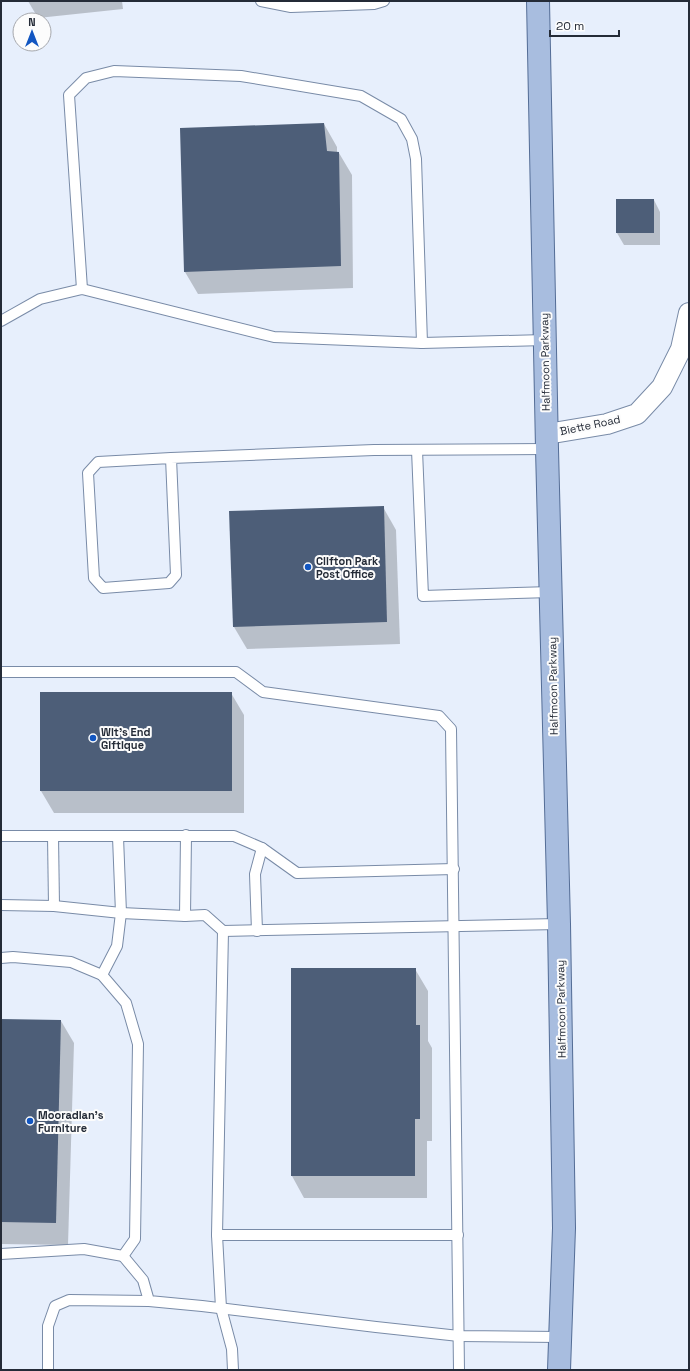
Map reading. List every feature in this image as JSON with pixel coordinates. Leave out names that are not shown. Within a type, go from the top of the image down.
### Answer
[{"type":"main road","name":"Halfmoon Parkway","points":[[538,1],[559,924],[564,1228],[559,1370]]},
{"type":"street","name":"Biette Road","points":[[547,441],[637,414],[662,387],[680,349],[689,313]]},
{"type":"lane","points":[[261,1],[291,7],[374,4],[384,1]]},
{"type":"lane","points":[[82,289],[69,95],[86,78],[114,71],[241,76],[361,96],[401,119],[412,139],[416,159],[422,343]]},
{"type":"lane","points":[[1,321],[40,299],[82,289],[274,337],[422,343],[545,340]]},
{"type":"lane","points":[[171,458],[176,575],[169,583],[103,588],[94,578],[88,473],[98,462],[171,458],[417,450],[547,441]]},
{"type":"lane","points":[[417,450],[423,596],[551,592]]},
{"type":"lane","points":[[1,672],[236,672],[263,692],[439,716],[451,729],[454,869],[459,1370]]},
{"type":"lane","points":[[185,916],[186,835]]},
{"type":"lane","points":[[1,836],[234,836],[262,848],[296,873],[454,869]]},
{"type":"lane","points":[[53,836],[54,906]]},
{"type":"lane","points":[[102,975],[117,946],[121,913],[118,837]]},
{"type":"lane","points":[[257,931],[255,874],[262,848]]},
{"type":"lane","points":[[1,905],[54,906],[121,913],[185,916],[205,915],[223,932],[559,924]]},
{"type":"lane","points":[[223,932],[218,1235],[222,1308],[232,1349],[233,1370]]},
{"type":"lane","points":[[1,958],[13,957],[71,962],[102,975],[126,1003],[138,1044],[135,1239],[124,1256]]},
{"type":"lane","points":[[218,1235],[458,1235]]},
{"type":"lane","points":[[1,1254],[84,1249],[124,1256],[143,1280],[149,1302]]},
{"type":"lane","points":[[48,1370],[48,1326],[55,1306],[68,1300],[149,1302],[222,1308],[459,1336],[559,1336]]},
{"type":"building","points":[[324,123],[327,151],[339,152],[341,266],[184,272],[180,128]]},
{"type":"building","points":[[616,199],[654,199],[654,233],[616,233]]},
{"type":"building","name":"Clifton Park Post Office","points":[[384,506],[387,622],[233,627],[229,511]]},
{"type":"building","points":[[40,692],[232,692],[232,791],[40,791]]},
{"type":"building","points":[[291,968],[416,968],[416,1025],[420,1025],[420,1119],[415,1119],[415,1176],[291,1176]]},
{"type":"building","name":"Mooradian's Furniture","points":[[1,1019],[61,1020],[56,1223],[1,1222]]},
{"type":"place","name":"Clifton Park Post Office","points":[[308,567]]},
{"type":"place","name":"Wit's End Giftique","points":[[93,738]]},
{"type":"place","name":"Mooradian's Furniture","points":[[30,1121]]}]
